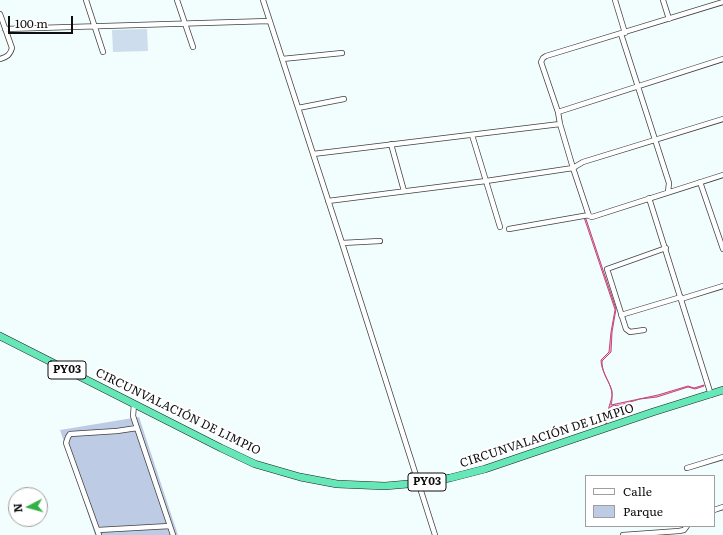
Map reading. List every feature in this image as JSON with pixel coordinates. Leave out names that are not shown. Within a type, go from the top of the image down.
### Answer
[{"type":"highway","name":"CIRCUNVALACIÓN DE LIMPIO","points":[[0,336],[221,448],[256,464],[300,477],[337,484],[385,486],[450,478],[485,469],[723,390]]},
{"type":"street","points":[[86,0],[103,52]]},
{"type":"street","points":[[177,0],[193,47]]},
{"type":"street","points":[[263,0],[435,535]]},
{"type":"street","points":[[615,0],[638,86],[669,183],[668,192]]},
{"type":"street","points":[[663,0],[669,19]]},
{"type":"street","points":[[589,215],[573,168],[558,112],[542,66],[541,62],[543,58],[723,2]]},
{"type":"street","points":[[0,14],[12,48],[6,57],[0,59]]},
{"type":"street","points":[[5,29],[270,21]]},
{"type":"street","points":[[282,59],[342,53]]},
{"type":"street","points":[[558,112],[723,59]]},
{"type":"street","points":[[298,108],[344,99]]},
{"type":"street","points":[[328,201],[486,181],[573,168],[583,162],[723,119]]},
{"type":"street","points":[[313,154],[560,124]]},
{"type":"street","points":[[472,134],[500,227]]},
{"type":"street","points":[[390,144],[404,191]]},
{"type":"street","points":[[509,228],[589,215],[592,216],[723,175]]},
{"type":"street","points":[[700,182],[723,249]]},
{"type":"street","points":[[649,198],[666,248],[711,395]]},
{"type":"street","points":[[342,243],[380,241]]},
{"type":"street","points":[[644,330],[630,332],[627,330],[607,269],[666,248]]},
{"type":"street","points":[[621,315],[723,286]]},
{"type":"street","points":[[134,404],[132,414],[173,535]]},
{"type":"street","points":[[99,535],[66,443],[67,439],[70,434],[118,431],[137,428]]},
{"type":"street","points":[[687,468],[723,457]]},
{"type":"street","points":[[98,530],[170,526]]},
{"type":"street","points":[[623,535],[679,531],[684,530],[686,527]]},
{"type":"green space","points":[[139,417],[178,535],[95,535],[60,430]]},
{"type":"shaded area","points":[[147,29],[148,51],[113,52],[112,30]]},
{"type":"shaded area","points":[[585,219],[616,309],[612,332],[611,352],[602,361],[604,373],[610,385],[605,376],[602,368],[601,360],[609,352],[615,310]]},
{"type":"shaded area","points":[[704,385],[695,389],[688,387],[657,397],[640,399],[617,406],[614,405],[609,408],[612,396],[611,405],[658,395],[688,386],[694,388]]}]
